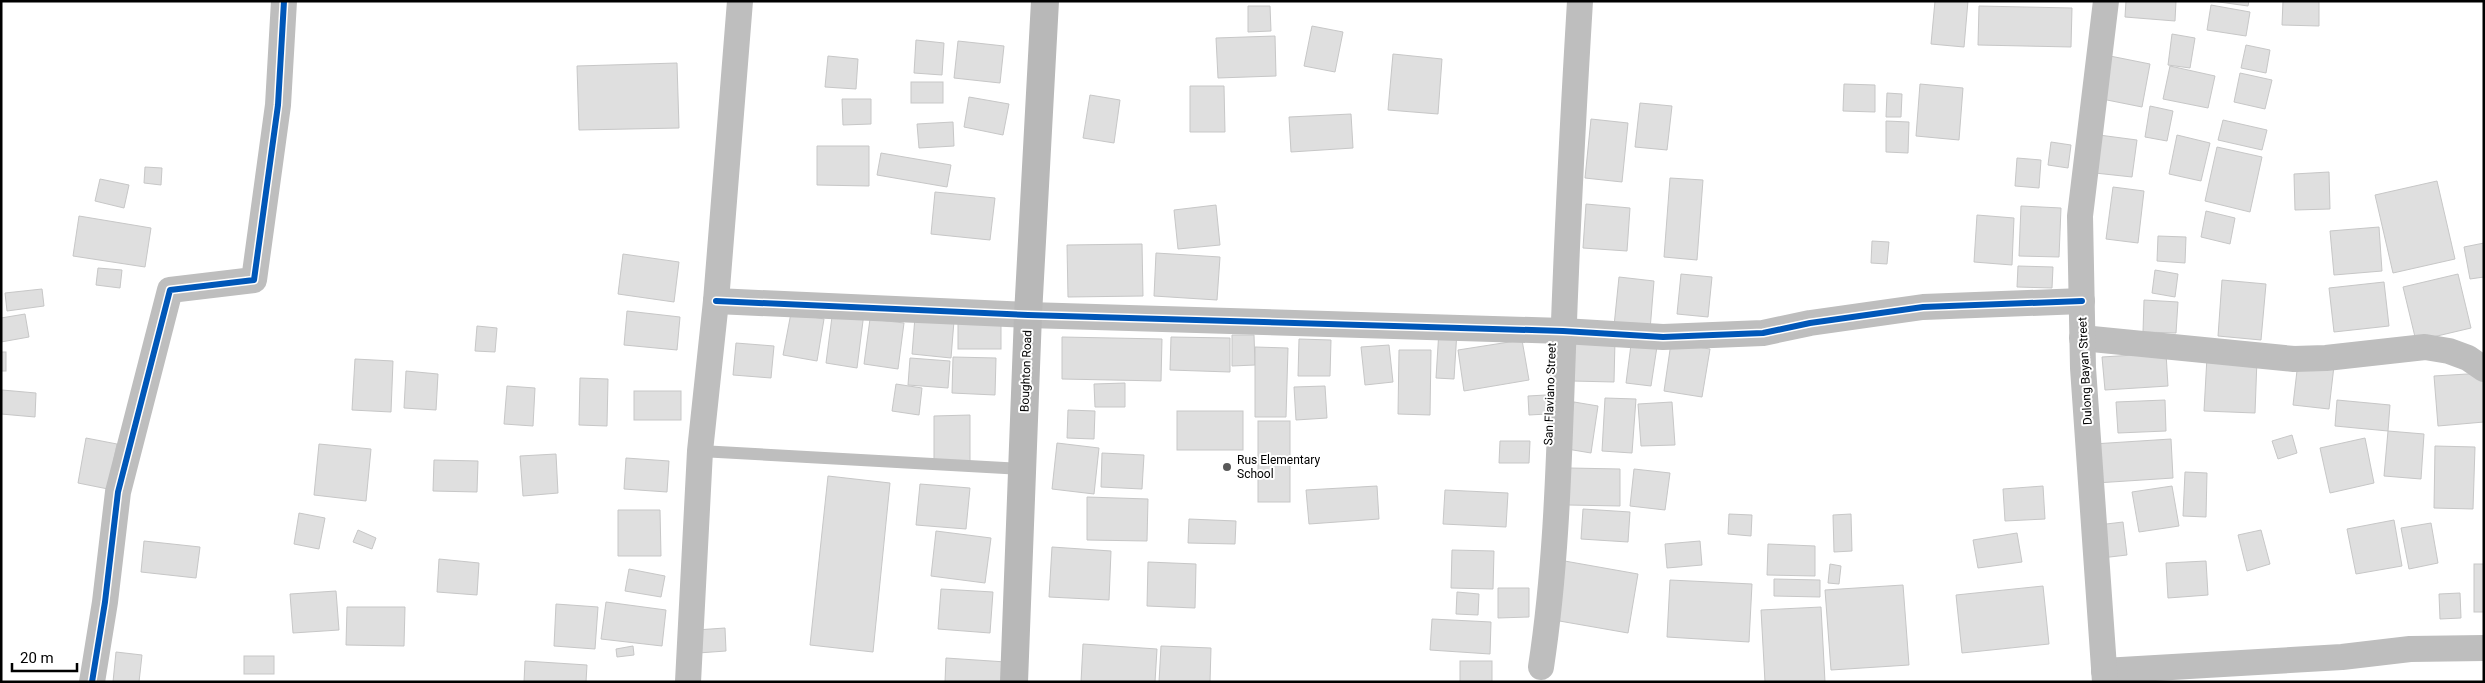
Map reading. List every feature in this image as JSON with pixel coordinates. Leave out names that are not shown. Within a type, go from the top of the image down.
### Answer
[{"type":"main road","name":"Boughton Road","points":[[1014,682],[1028,315],[1045,1]]},
{"type":"street","points":[[92,682],[105,602],[118,492],[170,290],[254,280],[278,105],[284,1]]},
{"type":"street","points":[[688,682],[700,451],[716,301],[740,1]]},
{"type":"street","name":"San Flaviano Street","points":[[1541,667],[1548,624],[1557,502],[1563,332],[1580,1]]},
{"type":"street","name":"Dulong Bayan Street","points":[[2105,677],[2082,338],[2080,216],[2106,1]]},
{"type":"street","points":[[716,301],[1028,315],[1563,332],[1663,337],[1763,333],[1810,323],[1923,307],[2082,300]]},
{"type":"street","points":[[2082,338],[2294,358],[2326,358],[2425,348],[2449,351],[2468,358],[2484,369]]},
{"type":"street","points":[[2105,677],[2342,657],[2410,649],[2484,648]]},
{"type":"lane","points":[[700,451],[1023,469]]},
{"type":"building","points":[[1935,1],[1968,1],[1964,47],[1931,44]]},
{"type":"building","points":[[2126,1],[2176,1],[2175,21],[2125,17]]},
{"type":"building","points":[[2212,1],[2249,1],[2248,6]]},
{"type":"building","points":[[2283,1],[2319,1],[2319,26],[2282,25]]},
{"type":"building","points":[[2211,5],[2250,12],[2246,36],[2207,30]]},
{"type":"building","points":[[1248,6],[1270,6],[1271,31],[1248,32]]},
{"type":"building","points":[[1979,6],[2072,8],[2071,47],[1978,45]]},
{"type":"building","points":[[1312,26],[1343,32],[1335,72],[1304,66]]},
{"type":"building","points":[[2172,34],[2195,38],[2190,68],[2168,65]]},
{"type":"building","points":[[1275,36],[1276,76],[1218,78],[1216,38]]},
{"type":"building","points":[[916,40],[944,43],[942,75],[914,73]]},
{"type":"building","points":[[958,41],[1004,46],[1000,83],[954,78]]},
{"type":"building","points":[[2246,45],[2270,50],[2266,73],[2241,68]]},
{"type":"building","points":[[1393,54],[1442,59],[1438,114],[1388,110]]},
{"type":"building","points":[[2105,55],[2150,64],[2142,107],[2097,98]]},
{"type":"building","points":[[828,56],[858,59],[856,89],[825,87]]},
{"type":"building","points":[[677,63],[679,128],[579,130],[577,66]]},
{"type":"building","points":[[2170,66],[2215,76],[2208,108],[2163,99]]},
{"type":"building","points":[[2240,73],[2272,80],[2265,109],[2234,102]]},
{"type":"building","points":[[911,82],[943,82],[943,103],[911,103]]},
{"type":"building","points":[[1844,84],[1875,85],[1875,112],[1843,111]]},
{"type":"building","points":[[1920,84],[1963,88],[1959,140],[1916,136]]},
{"type":"building","points":[[1190,86],[1224,86],[1225,132],[1190,132]]},
{"type":"building","points":[[1887,93],[1902,94],[1901,117],[1886,117]]},
{"type":"building","points":[[1090,95],[1120,100],[1114,143],[1083,138]]},
{"type":"building","points":[[969,97],[1009,104],[1003,135],[964,127]]},
{"type":"building","points":[[842,99],[871,99],[871,124],[843,125]]},
{"type":"building","points":[[1640,103],[1672,106],[1667,150],[1635,147]]},
{"type":"building","points":[[2150,106],[2173,111],[2167,141],[2145,137]]},
{"type":"building","points":[[1351,114],[1353,148],[1291,152],[1289,117]]},
{"type":"building","points":[[1591,119],[1628,123],[1622,182],[1585,178]]},
{"type":"building","points":[[2223,120],[2267,130],[2262,150],[2218,140]]},
{"type":"building","points":[[1886,121],[1909,122],[1908,153],[1886,152]]},
{"type":"building","points":[[953,122],[954,146],[919,148],[917,124]]},
{"type":"building","points":[[2099,135],[2137,140],[2132,177],[2095,173]]},
{"type":"building","points":[[2177,135],[2210,143],[2201,181],[2169,174]]},
{"type":"building","points":[[2051,142],[2071,145],[2068,168],[2048,165]]},
{"type":"building","points":[[817,146],[869,146],[869,186],[817,185]]},
{"type":"building","points":[[2217,147],[2262,157],[2250,212],[2205,201]]},
{"type":"building","points":[[881,153],[951,165],[947,187],[877,175]]},
{"type":"building","points":[[2017,158],[2041,160],[2039,188],[2015,186]]},
{"type":"building","points":[[145,167],[162,168],[161,185],[144,183]]},
{"type":"building","points":[[2329,172],[2330,209],[2295,210],[2294,174]]},
{"type":"building","points":[[1670,178],[1703,180],[1697,260],[1664,257]]},
{"type":"building","points":[[100,179],[129,185],[124,208],[95,201]]},
{"type":"building","points":[[2437,181],[2455,259],[2393,273],[2375,195]]},
{"type":"building","points":[[2113,187],[2144,191],[2138,243],[2106,239]]},
{"type":"building","points":[[935,192],[995,198],[990,240],[931,234]]},
{"type":"building","points":[[1586,204],[1630,208],[1627,251],[1583,248]]},
{"type":"building","points":[[1216,205],[1220,245],[1178,249],[1174,210]]},
{"type":"building","points":[[2021,206],[2061,208],[2059,257],[2019,256]]},
{"type":"building","points":[[2206,211],[2235,218],[2230,244],[2201,237]]},
{"type":"building","points":[[1977,215],[2014,218],[2012,265],[1974,262]]},
{"type":"building","points":[[79,216],[151,228],[145,267],[73,256]]},
{"type":"building","points":[[2379,227],[2382,271],[2334,275],[2330,231]]},
{"type":"building","points":[[2158,236],[2186,237],[2185,263],[2157,261]]},
{"type":"building","points":[[1872,241],[1889,242],[1887,264],[1871,263]]},
{"type":"building","points":[[2484,243],[2484,277],[2470,279],[2464,247]]},
{"type":"building","points":[[1142,244],[1143,296],[1068,297],[1067,245]]},
{"type":"building","points":[[1156,253],[1220,257],[1217,300],[1154,296]]},
{"type":"building","points":[[623,254],[679,262],[674,302],[618,294]]},
{"type":"building","points":[[2018,266],[2053,267],[2052,288],[2017,287]]},
{"type":"building","points":[[98,268],[122,270],[120,288],[96,285]]},
{"type":"building","points":[[2155,270],[2178,274],[2175,297],[2152,293]]},
{"type":"building","points":[[1681,274],[1712,277],[1708,317],[1677,314]]},
{"type":"building","points":[[2458,274],[2471,328],[2416,341],[2403,287]]},
{"type":"building","points":[[1619,277],[1654,281],[1650,330],[1614,326]]},
{"type":"building","points":[[2222,280],[2266,284],[2261,340],[2218,336]]},
{"type":"building","points":[[2384,282],[2389,326],[2334,332],[2329,288]]},
{"type":"building","points":[[42,289],[44,306],[7,311],[5,293]]},
{"type":"building","points":[[2144,300],[2178,302],[2176,333],[2143,332]]},
{"type":"building","points":[[833,309],[864,313],[857,368],[826,363]]},
{"type":"building","points":[[627,311],[680,317],[677,350],[624,345]]},
{"type":"building","points":[[791,313],[824,319],[817,361],[783,355]]},
{"type":"building","points":[[25,314],[29,337],[1,342],[1,318]]},
{"type":"building","points":[[915,317],[954,321],[951,358],[912,354]]},
{"type":"building","points":[[870,319],[904,323],[898,369],[864,364]]},
{"type":"building","points":[[958,323],[1001,323],[1001,349],[958,349]]},
{"type":"building","points":[[477,326],[497,328],[495,352],[475,351]]},
{"type":"building","points":[[1439,330],[1457,331],[1454,379],[1436,378]]},
{"type":"building","points":[[1232,335],[1254,335],[1255,365],[1232,366]]},
{"type":"building","points":[[1062,337],[1162,339],[1161,381],[1062,379]]},
{"type":"building","points":[[1171,337],[1230,338],[1230,372],[1170,370]]},
{"type":"building","points":[[1632,337],[1658,340],[1651,386],[1626,383]]},
{"type":"building","points":[[1299,339],[1331,340],[1330,376],[1298,376]]},
{"type":"building","points":[[1573,339],[1615,340],[1614,382],[1572,381]]},
{"type":"building","points":[[1522,340],[1529,380],[1464,391],[1458,350]]},
{"type":"building","points":[[736,343],[774,346],[771,378],[733,375]]},
{"type":"building","points":[[1671,343],[1710,349],[1702,397],[1664,391]]},
{"type":"building","points":[[1389,345],[1393,382],[1365,385],[1361,347]]},
{"type":"building","points":[[1255,347],[1288,348],[1286,417],[1255,417]]},
{"type":"building","points":[[1399,350],[1431,350],[1430,415],[1398,414]]},
{"type":"building","points":[[1,352],[6,352],[6,371],[1,371]]},
{"type":"building","points":[[2166,353],[2168,386],[2105,390],[2102,357]]},
{"type":"building","points":[[953,357],[996,358],[995,395],[952,393]]},
{"type":"building","points":[[2207,357],[2257,359],[2255,413],[2204,411]]},
{"type":"building","points":[[910,358],[950,361],[948,388],[908,385]]},
{"type":"building","points":[[355,359],[393,361],[391,412],[352,410]]},
{"type":"building","points":[[2298,362],[2334,366],[2329,409],[2293,405]]},
{"type":"building","points":[[406,371],[438,374],[436,410],[404,408]]},
{"type":"building","points":[[2484,373],[2484,422],[2438,426],[2434,376]]},
{"type":"building","points":[[580,378],[608,379],[607,426],[579,425]]},
{"type":"building","points":[[1125,383],[1125,407],[1095,407],[1094,384]]},
{"type":"building","points":[[896,384],[922,388],[919,415],[892,411]]},
{"type":"building","points":[[507,386],[535,388],[533,426],[504,424]]},
{"type":"building","points":[[1325,386],[1327,418],[1296,420],[1294,387]]},
{"type":"building","points":[[2,390],[36,393],[35,417],[1,414]]},
{"type":"building","points":[[634,391],[681,391],[681,420],[634,420]]},
{"type":"building","points":[[1546,395],[1547,414],[1529,415],[1528,396]]},
{"type":"building","points":[[1605,398],[1636,399],[1632,453],[1602,451]]},
{"type":"building","points":[[2165,400],[2166,431],[2118,433],[2116,402]]},
{"type":"building","points":[[2337,400],[2390,405],[2388,431],[2335,426]]},
{"type":"building","points":[[1574,402],[1598,406],[1591,453],[1567,449]]},
{"type":"building","points":[[1672,402],[1675,445],[1641,446],[1638,404]]},
{"type":"building","points":[[1068,410],[1095,411],[1094,439],[1067,438]]},
{"type":"building","points":[[1177,411],[1243,411],[1243,450],[1177,450]]},
{"type":"building","points":[[970,415],[970,461],[934,462],[934,416]]},
{"type":"building","points":[[1258,421],[1290,421],[1290,502],[1258,502]]},
{"type":"building","points":[[2388,431],[2424,434],[2421,479],[2384,476]]},
{"type":"building","points":[[2292,435],[2297,453],[2278,459],[2272,441]]},
{"type":"building","points":[[86,438],[117,444],[108,489],[78,483]]},
{"type":"building","points":[[2365,438],[2374,483],[2330,493],[2320,448]]},
{"type":"building","points":[[2171,439],[2173,478],[2096,483],[2093,444]]},
{"type":"building","points":[[1500,441],[1530,441],[1529,463],[1499,463]]},
{"type":"building","points":[[1057,443],[1099,448],[1094,494],[1052,489]]},
{"type":"building","points":[[319,444],[371,449],[366,501],[314,495]]},
{"type":"building","points":[[2435,446],[2475,447],[2473,509],[2434,508]]},
{"type":"building","points":[[1102,453],[1144,455],[1142,489],[1101,487]]},
{"type":"building","points":[[556,454],[558,493],[523,496],[520,456]]},
{"type":"building","points":[[626,458],[669,461],[667,492],[624,489]]},
{"type":"building","points":[[434,460],[478,461],[477,492],[433,491]]},
{"type":"building","points":[[1569,468],[1620,469],[1620,506],[1568,505]]},
{"type":"building","points":[[1634,469],[1670,473],[1665,510],[1630,506]]},
{"type":"building","points":[[2185,472],[2207,473],[2206,517],[2183,516]]},
{"type":"building","points":[[828,476],[890,483],[873,652],[810,645]]},
{"type":"building","points":[[920,484],[970,488],[966,529],[916,525]]},
{"type":"building","points":[[1377,486],[1379,519],[1309,524],[1306,490]]},
{"type":"building","points":[[2043,486],[2045,519],[2005,521],[2003,489]]},
{"type":"building","points":[[2172,486],[2179,526],[2139,532],[2132,492]]},
{"type":"building","points":[[1445,490],[1508,493],[1506,527],[1443,524]]},
{"type":"building","points":[[1087,497],[1148,499],[1147,541],[1087,540]]},
{"type":"building","points":[[1583,509],[1630,512],[1628,542],[1581,539]]},
{"type":"building","points":[[618,510],[660,510],[661,556],[618,556]]},
{"type":"building","points":[[299,513],[325,518],[319,549],[294,544]]},
{"type":"building","points":[[1729,514],[1752,515],[1751,536],[1728,534]]},
{"type":"building","points":[[1851,514],[1852,551],[1834,552],[1833,515]]},
{"type":"building","points":[[1189,519],[1236,521],[1235,544],[1188,543]]},
{"type":"building","points":[[2394,520],[2402,566],[2356,574],[2347,529]]},
{"type":"building","points":[[2123,522],[2127,555],[2101,558],[2098,525]]},
{"type":"building","points":[[2431,523],[2438,563],[2409,569],[2401,528]]},
{"type":"building","points":[[358,530],[376,538],[372,549],[353,542]]},
{"type":"building","points":[[2261,530],[2270,564],[2247,571],[2238,535]]},
{"type":"building","points":[[936,531],[991,538],[985,583],[931,576]]},
{"type":"building","points":[[2017,533],[2022,562],[1978,568],[1973,540]]},
{"type":"building","points":[[144,541],[200,547],[196,578],[141,572]]},
{"type":"building","points":[[1700,541],[1702,565],[1667,568],[1665,544]]},
{"type":"building","points":[[1768,544],[1815,546],[1815,576],[1767,575]]},
{"type":"building","points":[[1052,547],[1111,551],[1109,600],[1049,597]]},
{"type":"building","points":[[1452,550],[1494,551],[1493,589],[1451,588]]},
{"type":"building","points":[[439,559],[479,563],[477,595],[437,592]]},
{"type":"building","points":[[1559,560],[1638,574],[1628,633],[1548,619]]},
{"type":"building","points":[[2206,561],[2208,595],[2168,598],[2166,563]]},
{"type":"building","points":[[1148,562],[1196,564],[1195,608],[1147,606]]},
{"type":"building","points":[[1830,564],[1841,566],[1839,584],[1828,583]]},
{"type":"building","points":[[2474,564],[2484,564],[2484,612],[2474,612]]},
{"type":"building","points":[[629,569],[665,576],[661,597],[625,591]]},
{"type":"building","points":[[1774,579],[1820,580],[1820,597],[1774,596]]},
{"type":"building","points":[[1670,580],[1752,584],[1749,642],[1667,637]]},
{"type":"building","points":[[1903,585],[1909,665],[1831,670],[1825,590]]},
{"type":"building","points":[[2043,586],[2049,644],[1962,653],[1956,595]]},
{"type":"building","points":[[1498,588],[1529,588],[1529,617],[1498,618]]},
{"type":"building","points":[[941,589],[993,592],[990,633],[938,629]]},
{"type":"building","points":[[336,591],[339,630],[293,633],[290,594]]},
{"type":"building","points":[[1457,592],[1479,594],[1478,615],[1456,614]]},
{"type":"building","points":[[2460,593],[2461,618],[2440,619],[2439,594]]},
{"type":"building","points":[[606,602],[666,610],[662,646],[601,639]]},
{"type":"building","points":[[556,604],[598,607],[595,649],[554,646]]},
{"type":"building","points":[[347,607],[405,607],[404,646],[346,645]]},
{"type":"building","points":[[1821,607],[1825,682],[1765,682],[1761,610]]},
{"type":"building","points":[[1432,619],[1491,622],[1490,654],[1430,650]]},
{"type":"building","points":[[725,628],[726,651],[698,653],[696,630]]},
{"type":"building","points":[[1083,644],[1157,649],[1155,682],[1081,682]]},
{"type":"building","points":[[633,646],[634,655],[617,657],[616,649]]},
{"type":"building","points":[[1161,646],[1211,648],[1210,682],[1159,682]]},
{"type":"building","points":[[116,652],[142,655],[139,682],[113,682]]},
{"type":"building","points":[[244,656],[274,656],[274,674],[244,674]]},
{"type":"building","points":[[946,658],[1006,662],[1005,682],[945,682]]},
{"type":"building","points":[[525,661],[587,665],[586,682],[524,682]]},
{"type":"building","points":[[1460,661],[1492,661],[1492,682],[1460,682]]},
{"type":"cycle path","points":[[92,682],[105,602],[118,492],[170,290],[254,280],[278,105],[284,1]]},
{"type":"cycle path","points":[[716,301],[1028,315],[1563,331],[1663,337],[1763,333],[1810,323],[1923,307],[2082,301]]},
{"type":"place","name":"Rus Elementary School","points":[[1227,467]]}]
